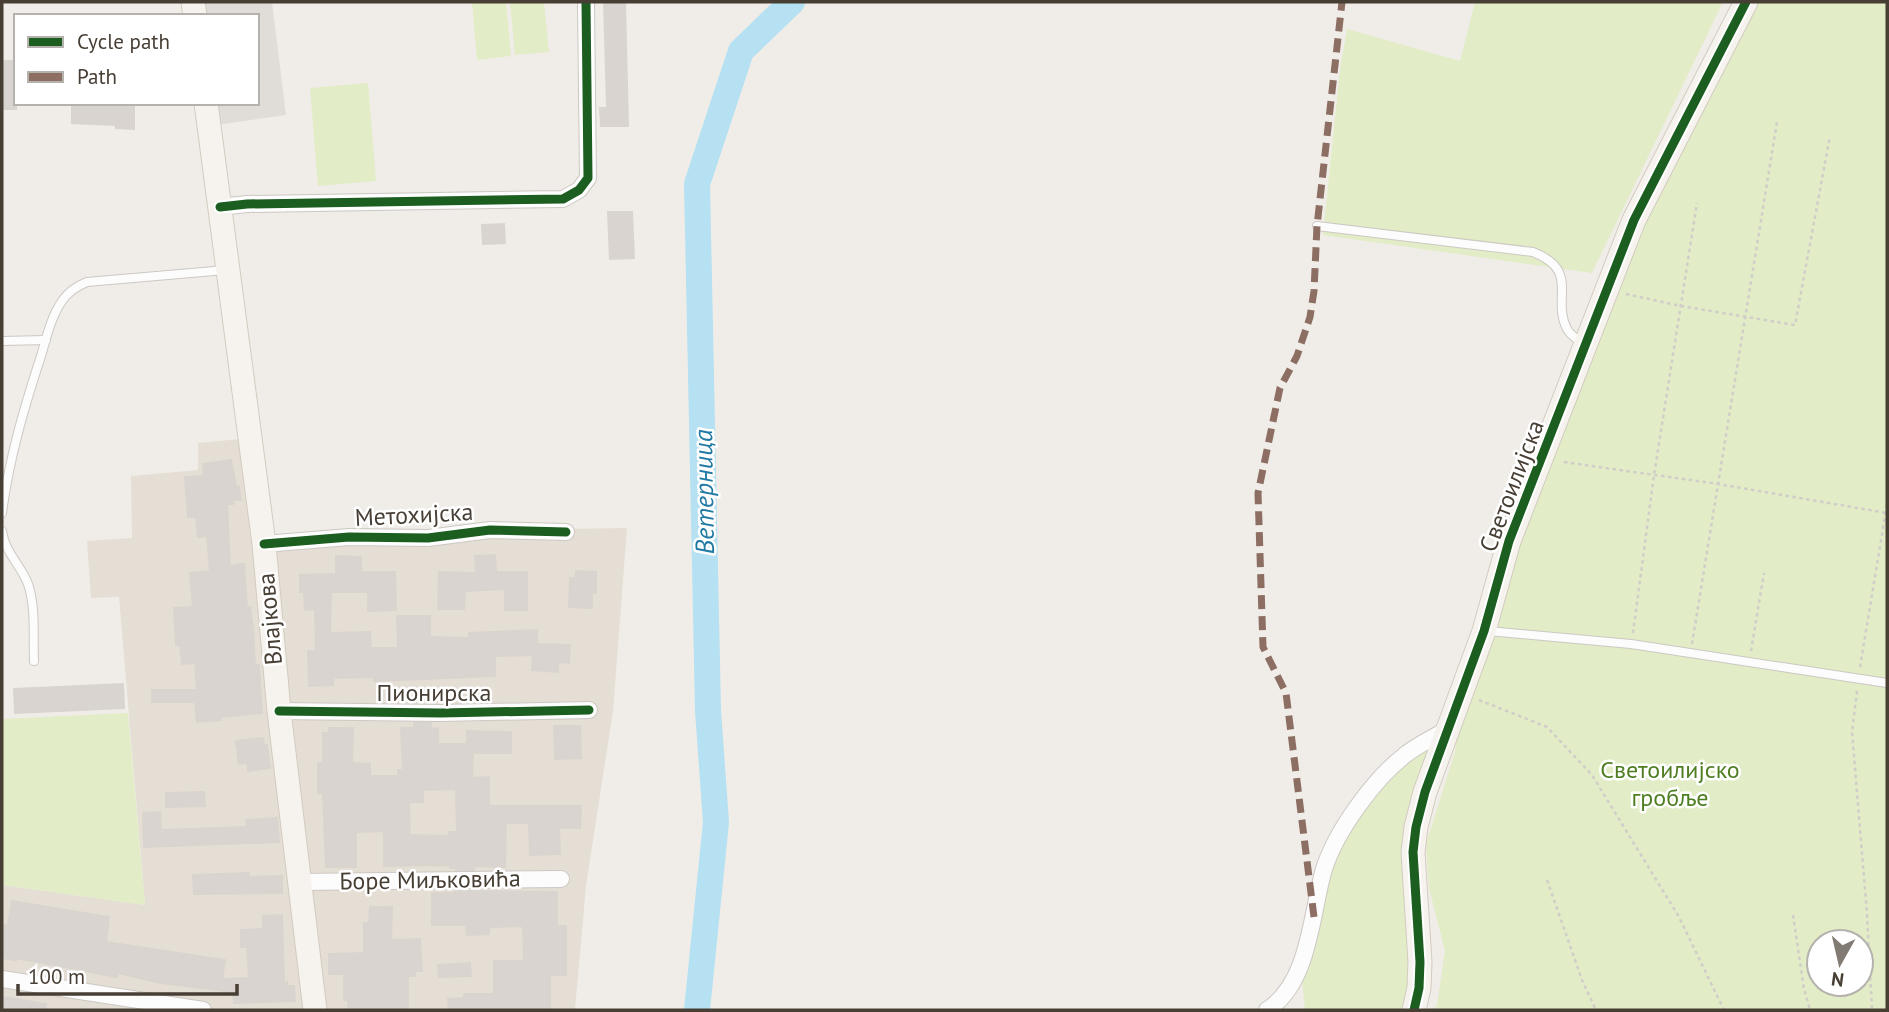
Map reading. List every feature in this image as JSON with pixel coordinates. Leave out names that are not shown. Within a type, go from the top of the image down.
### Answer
[{"type":"street","points":[[220,207],[247,204],[563,199],[579,190],[587,178],[586,2]]},
{"type":"street","name":"Светоилијска","points":[[1414,1010],[1419,988],[1420,962],[1413,852],[1425,792],[1484,631],[1509,541],[1634,220],[1746,2]]},
{"type":"street","name":"Влајкова","points":[[206,105],[264,544],[279,711],[314,1010]]},
{"type":"street","name":"Метохијска","points":[[264,544],[349,537],[428,538],[491,530],[566,532]]},
{"type":"street","name":"Пионирска","points":[[279,711],[441,713],[589,710]]},
{"type":"street","points":[[1266,1010],[1274,1006],[1292,985],[1309,937],[1325,868],[1338,838],[1363,798],[1405,755],[1446,730]]},
{"type":"street","name":"Боре Миљковића","points":[[300,882],[561,879]]},
{"type":"street","points":[[2,979],[96,1002],[202,1010]]},
{"type":"lane","points":[[1317,226],[1533,252],[1546,258],[1559,272],[1563,287],[1566,328],[1572,336],[1587,346]]},
{"type":"lane","points":[[2,513],[13,451],[46,340],[60,303],[70,292],[87,282],[227,270]]},
{"type":"lane","points":[[2,341],[46,340]]},
{"type":"lane","points":[[2,531],[8,552],[24,575],[31,595],[34,661]]},
{"type":"lane","points":[[1484,631],[1631,644],[1887,683]]},
{"type":"path","points":[[1690,653],[1777,122]]},
{"type":"path","points":[[1622,293],[1795,325],[1830,136]]},
{"type":"path","points":[[1631,644],[1654,475],[1697,203]]},
{"type":"path","points":[[1564,462],[1718,484],[1886,513]]},
{"type":"path","points":[[1871,1010],[1867,915],[1852,732],[1887,505]]},
{"type":"path","points":[[1750,661],[1764,572]]},
{"type":"path","points":[[1461,694],[1547,727],[1592,775],[1679,917],[1724,1010]]},
{"type":"path","points":[[1547,880],[1578,969],[1596,1010]]},
{"type":"path","points":[[1793,915],[1810,1010]]},
{"type":"shaded area","points":[[193,2],[272,2],[286,115],[209,126],[206,105],[259,105],[259,14],[195,14]]},
{"type":"shaded area","points":[[251,438],[264,543],[490,530],[627,528],[613,711],[586,886],[575,1010],[2,1010],[2,885],[145,905],[119,597],[91,598],[87,541],[132,538],[131,476],[198,470],[198,443]]},
{"type":"green space","points":[[472,2],[506,2],[511,56],[477,60]]},
{"type":"green space","points":[[510,2],[544,2],[549,52],[515,55]]},
{"type":"green space","points":[[1475,2],[1723,2],[1592,273],[1323,235],[1340,70],[1347,29],[1460,61]]},
{"type":"green space","name":"Светоилијско гробље","points":[[1746,2],[1887,2],[1887,1010],[1434,1010],[1445,951],[1429,888],[1426,844],[1455,752],[1461,694],[1587,346]]},
{"type":"green space","points":[[368,83],[376,181],[318,186],[310,88]]},
{"type":"green space","points":[[128,713],[145,905],[2,885],[2,719]]},
{"type":"green space","points":[[1446,730],[1425,792],[1414,1010],[1305,1010],[1300,962],[1325,868],[1363,798]]},
{"type":"building","points":[[604,2],[625,2],[628,126],[601,126],[600,108],[607,108]]},
{"type":"building","points":[[2,61],[14,61],[16,109],[2,109]]},
{"type":"building","points":[[72,105],[134,105],[134,129],[116,128],[116,125],[72,123]]},
{"type":"building","points":[[608,212],[632,212],[634,258],[610,259]]},
{"type":"building","points":[[504,224],[505,243],[483,244],[482,225]]},
{"type":"building","points":[[231,460],[241,500],[233,500],[233,504],[227,504],[230,566],[244,564],[255,665],[259,665],[262,713],[197,722],[195,702],[152,702],[152,690],[197,690],[195,663],[182,664],[180,645],[176,645],[174,608],[193,607],[190,573],[210,571],[207,536],[198,537],[196,517],[188,517],[185,477],[204,476],[203,464]]},
{"type":"building","points":[[495,555],[496,572],[527,572],[527,610],[505,610],[505,589],[465,591],[464,609],[438,609],[439,572],[476,573],[475,556]]},
{"type":"building","points":[[336,556],[361,557],[361,572],[395,572],[396,610],[368,611],[368,592],[331,592],[330,633],[370,632],[371,648],[398,648],[397,616],[430,616],[430,637],[469,638],[469,633],[537,630],[537,644],[570,645],[569,663],[558,662],[558,672],[532,670],[533,655],[495,656],[495,676],[374,681],[374,677],[333,678],[333,685],[309,686],[308,651],[316,651],[315,609],[305,610],[304,592],[300,592],[300,575],[336,574]]},
{"type":"building","points":[[576,571],[596,572],[596,593],[592,593],[592,608],[569,607],[570,578],[576,578]]},
{"type":"building","points":[[123,684],[124,708],[15,713],[14,689]]},
{"type":"building","points":[[414,723],[431,723],[431,729],[438,728],[438,744],[467,744],[467,731],[511,732],[511,753],[473,753],[472,778],[489,777],[489,806],[581,806],[580,828],[559,828],[560,854],[530,855],[529,823],[506,823],[505,867],[474,866],[474,870],[456,870],[450,868],[450,865],[384,866],[384,831],[356,832],[356,867],[326,867],[323,793],[318,793],[318,763],[323,763],[323,733],[329,733],[329,728],[353,728],[352,763],[370,764],[370,776],[398,776],[398,770],[403,770],[401,728],[414,728]],"holes":[[[456,789],[457,832],[449,832],[449,836],[410,835],[409,802],[423,802],[423,790]]]},
{"type":"building","points":[[554,726],[580,726],[581,758],[555,759]]},
{"type":"building","points":[[263,738],[264,746],[267,745],[270,768],[248,771],[247,763],[239,764],[236,741]]},
{"type":"building","points":[[204,792],[205,806],[166,807],[166,793]]},
{"type":"building","points":[[160,812],[161,830],[247,827],[246,820],[277,818],[279,842],[144,847],[143,813]]},
{"type":"building","points":[[249,873],[249,877],[282,876],[282,893],[194,894],[193,875]]},
{"type":"building","points":[[557,892],[557,926],[566,926],[566,975],[550,975],[550,1010],[449,1010],[448,999],[464,998],[464,994],[494,994],[494,961],[524,961],[523,926],[489,927],[489,934],[467,935],[466,925],[432,925],[432,893]]},
{"type":"building","points":[[12,901],[109,917],[106,942],[225,960],[222,979],[249,978],[247,947],[241,947],[241,930],[263,929],[263,916],[282,915],[284,983],[294,986],[295,1001],[234,1003],[233,992],[2,958],[2,925],[8,926]]},
{"type":"building","points":[[370,907],[392,907],[391,940],[420,939],[422,971],[415,971],[415,976],[408,976],[408,1010],[348,1010],[348,1000],[344,1000],[344,974],[329,974],[329,954],[364,953],[364,923],[369,923]]},
{"type":"building","points":[[470,963],[471,976],[439,977],[438,965]]},
{"type":"building","points":[[2,997],[46,1004],[45,1010],[2,1010]]},
{"type":"waterway","name":"Ветерница","points":[[697,1010],[716,822],[708,711],[697,184],[741,51],[792,2]]},
{"type":"marked path","points":[[1314,917],[1286,693],[1263,647],[1258,493],[1280,388],[1297,356],[1310,317],[1317,226],[1342,2]]},
{"type":"cycle path","points":[[220,207],[247,204],[563,199],[579,190],[588,178],[586,2]]},
{"type":"cycle path","points":[[1414,1010],[1419,988],[1420,962],[1413,852],[1425,792],[1484,631],[1509,541],[1634,220],[1746,2]]},
{"type":"cycle path","points":[[264,544],[349,537],[428,538],[490,530],[566,532]]},
{"type":"cycle path","points":[[279,711],[441,713],[589,710]]}]
